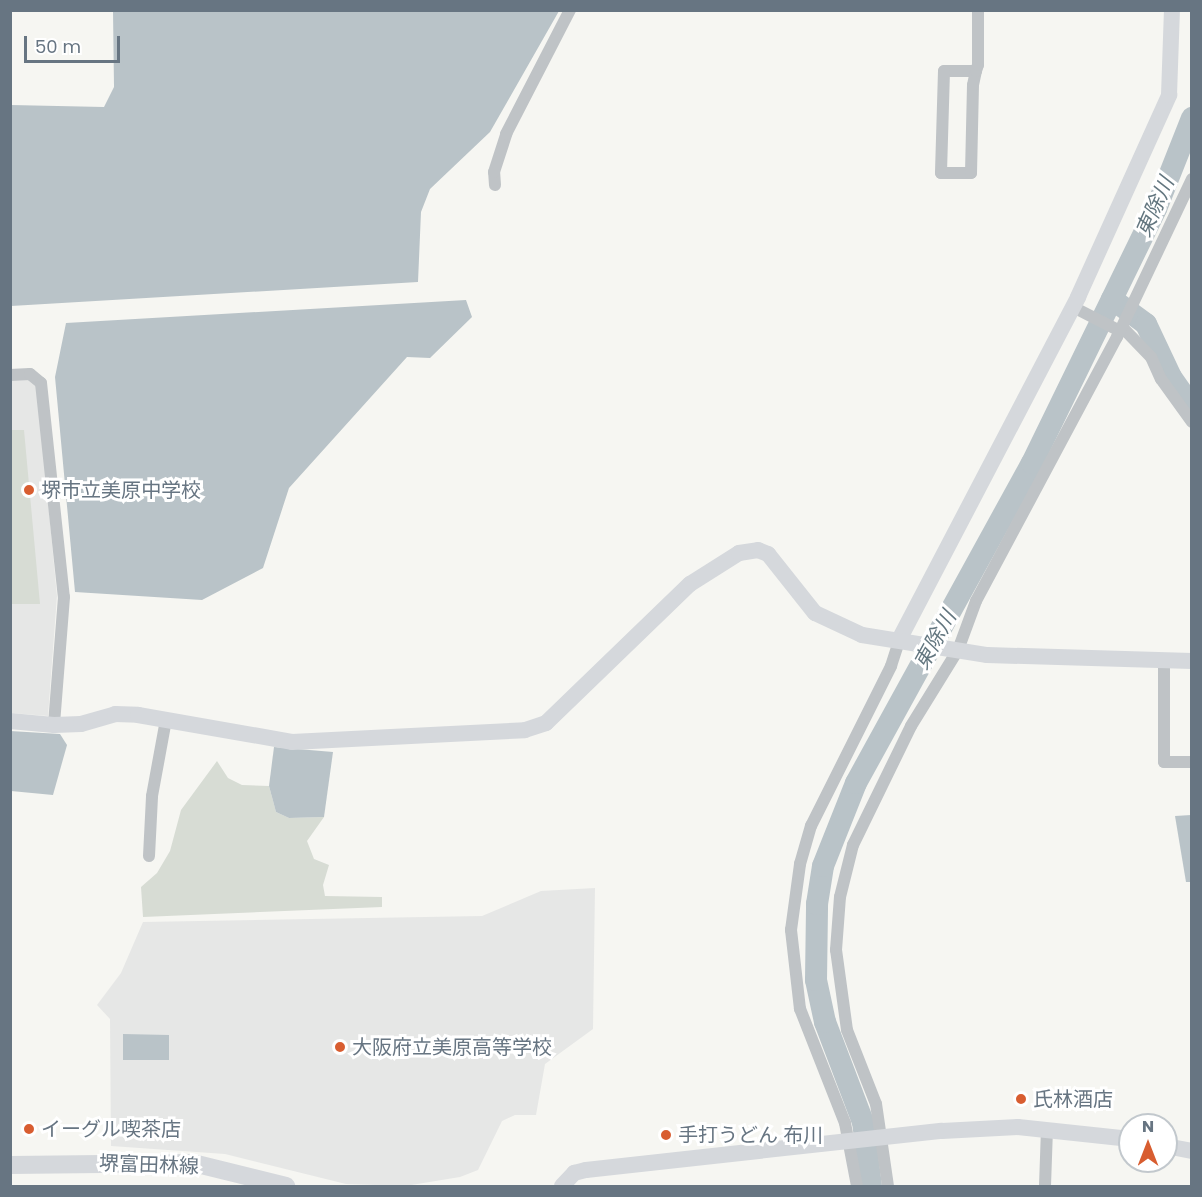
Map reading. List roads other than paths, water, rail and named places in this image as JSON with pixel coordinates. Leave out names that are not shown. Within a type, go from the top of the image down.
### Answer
[{"type":"main road","name":"堺富田林線","points":[[10,1165],[193,1163],[286,1186]]},
{"type":"street","points":[[495,184],[494,172],[506,134],[570,10]]},
{"type":"street","points":[[976,71],[944,71],[941,173],[971,173],[976,71],[978,10]]},
{"type":"street","points":[[857,1186],[853,1141],[800,1009],[792,959],[794,902],[811,826],[1073,306],[1169,95],[1172,10]]},
{"type":"street","points":[[888,1186],[876,1104],[847,1030],[836,950],[840,897],[853,845],[882,781],[955,649],[975,601],[1121,329],[1191,179]]},
{"type":"street","points":[[1073,306],[1121,329],[1151,357],[1191,422]]},
{"type":"street","points":[[10,375],[30,374],[41,383],[64,597],[54,725]]},
{"type":"street","points":[[10,721],[54,725],[81,724],[115,714],[166,720],[292,742],[525,730],[546,723],[690,584],[739,553],[758,550],[768,554],[815,613],[862,635],[904,639],[955,649],[1039,658],[1191,661]]},
{"type":"street","points":[[1164,661],[1164,762],[1191,762]]},
{"type":"street","points":[[149,856],[152,796],[166,720]]},
{"type":"street","points":[[562,1186],[574,1173],[586,1170],[942,1131],[1047,1129],[1118,1138]]},
{"type":"street","points":[[1046,1186],[1047,1129]]},
{"type":"waterway","name":"東除川","points":[[871,1186],[863,1122],[825,1022],[816,980],[817,904],[823,866],[856,783],[1032,463],[1156,209],[1192,118]]},
{"type":"waterway","points":[[1112,299],[1146,324],[1171,377],[1192,407]]},
{"type":"place","name":"堺市立美原中学校","points":[[29,490]]},
{"type":"place","name":"大阪府立美原高等学校","points":[[340,1047]]},
{"type":"place","name":"氏林酒店","points":[[1021,1099]]},
{"type":"place","name":"イーグル喫茶店","points":[[29,1129]]},
{"type":"place","name":"手打うどん 布川","points":[[666,1135]]}]
